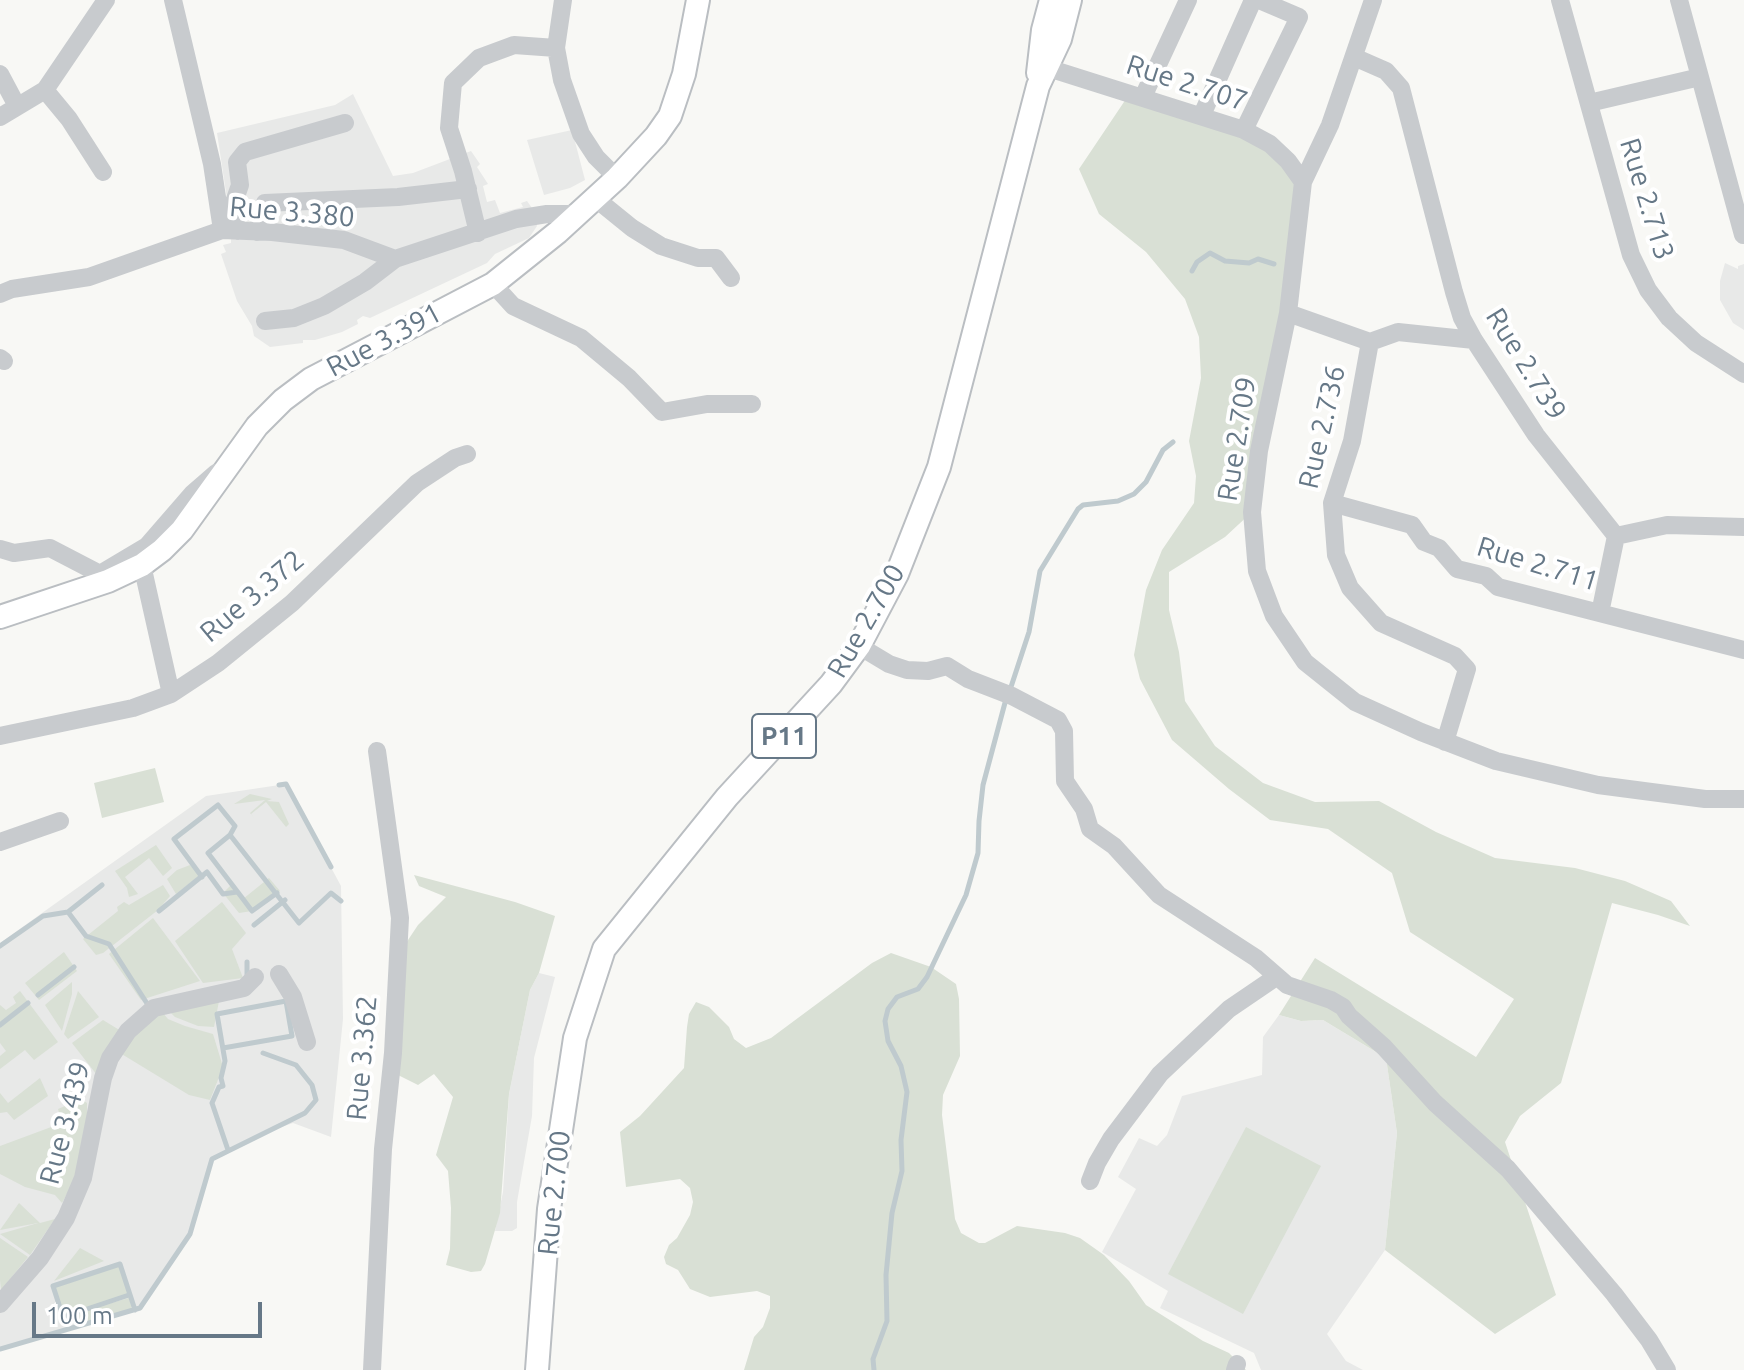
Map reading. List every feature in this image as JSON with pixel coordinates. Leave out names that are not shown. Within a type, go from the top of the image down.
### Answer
[{"type":"main road","name":"Rue 3.391","points":[[0,617],[108,581],[142,565],[182,530],[257,426],[283,400],[311,379],[493,284],[587,206],[656,136],[670,116],[684,74],[698,0]]},
{"type":"main road","name":"P11","points":[[1041,72],[1051,0]]},
{"type":"main road","name":"Rue 2.700","points":[[537,1370],[549,1209],[575,1038],[604,949],[727,797],[831,684],[859,646],[897,574],[939,467],[1041,72],[1060,39],[1070,0]]},
{"type":"street","points":[[0,117],[45,90],[106,0]]},
{"type":"street","points":[[173,0],[230,230]]},
{"type":"street","points":[[563,0],[556,48],[562,80],[581,134],[596,157],[617,178]]},
{"type":"street","points":[[1143,97],[1188,0]]},
{"type":"street","points":[[1202,115],[1256,0],[1299,17],[1244,130]]},
{"type":"street","name":"Rue 2.709","points":[[1373,0],[1330,125],[1303,182],[1288,313],[1259,451],[1252,512],[1257,571],[1274,616],[1305,662],[1355,702],[1445,742],[1496,761],[1598,785],[1705,799],[1744,799]]},
{"type":"street","name":"Rue 2.713","points":[[1560,0],[1631,255],[1648,290],[1669,318],[1696,343],[1744,374]]},
{"type":"street","points":[[1679,0],[1743,235]]},
{"type":"street","points":[[478,233],[449,128],[453,83],[479,58],[514,45],[556,48]]},
{"type":"street","name":"Rue 2.739","points":[[1354,57],[1386,71],[1401,88],[1454,292],[1462,318],[1474,340],[1536,435],[1616,536]]},
{"type":"street","name":"Rue 2.707","points":[[1041,72],[1111,87],[1244,130],[1270,144],[1288,161],[1303,182]]},
{"type":"street","points":[[0,74],[17,106]]},
{"type":"street","points":[[1589,103],[1700,77]]},
{"type":"street","points":[[45,90],[69,119],[103,172]]},
{"type":"street","points":[[230,230],[233,205],[240,185],[237,162],[245,152],[345,123]]},
{"type":"street","points":[[257,232],[265,203],[398,197],[468,189]]},
{"type":"street","points":[[265,321],[294,318],[324,306],[365,282],[395,259],[516,219],[587,206],[661,246],[698,258],[716,258],[731,278]]},
{"type":"street","name":"Rue 3.380","points":[[0,294],[12,289],[89,277],[230,230],[344,240],[395,259]]},
{"type":"street","points":[[493,284],[513,306],[581,338],[629,378],[662,412],[707,404],[752,404]]},
{"type":"street","points":[[1288,313],[1370,342],[1398,332],[1474,340]]},
{"type":"street","name":"Rue 2.736","points":[[1370,342],[1352,441],[1332,503],[1336,555],[1350,588],[1381,623],[1455,656],[1467,669],[1445,742]]},
{"type":"street","name":"Rue 3.372","points":[[142,565],[171,694],[218,663],[292,603],[417,483],[455,458],[467,454]]},
{"type":"street","points":[[0,549],[14,553],[50,548],[100,574],[147,546],[193,493],[231,461]]},
{"type":"street","name":"Rue 2.711","points":[[1332,503],[1412,525],[1424,542],[1439,548],[1457,569],[1486,576],[1498,587],[1744,650]]},
{"type":"street","points":[[1600,613],[1616,536],[1667,525],[1744,527]]},
{"type":"street","points":[[859,646],[889,664],[907,670],[928,671],[947,666],[968,679],[1012,696],[1058,720],[1064,731],[1065,781],[1081,803],[1090,829],[1114,846],[1159,895],[1256,958],[1287,985],[1343,1007],[1435,1103],[1508,1169],[1614,1294],[1667,1370]]},
{"type":"street","points":[[0,736],[133,708],[171,694]]},
{"type":"street","name":"Rue 3.362","points":[[372,1370],[383,1149],[393,1053],[400,918],[377,751]]},
{"type":"street","points":[[0,842],[60,821]]},
{"type":"street","points":[[279,974],[293,997],[307,1042]]},
{"type":"street","name":"Rue 3.439","points":[[0,1304],[40,1258],[66,1218],[83,1178],[103,1078],[110,1058],[128,1031],[154,1008],[244,988],[255,977]]},
{"type":"street","points":[[1090,1181],[1111,1139],[1160,1074],[1229,1009],[1276,977]]},
{"type":"shaded area","points":[[1130,93],[1244,130],[1303,182],[1252,512],[1225,537],[1169,572],[1169,610],[1179,652],[1185,701],[1215,746],[1263,783],[1315,802],[1379,801],[1436,832],[1495,858],[1575,868],[1625,881],[1671,901],[1690,926],[1612,903],[1561,1083],[1520,1116],[1505,1142],[1556,1295],[1495,1334],[1385,1250],[1397,1133],[1386,1058],[1323,1020],[1301,1021],[1279,1015],[1315,958],[1476,1057],[1514,999],[1410,932],[1392,873],[1328,829],[1270,820],[1229,789],[1172,740],[1140,679],[1134,655],[1146,590],[1162,550],[1194,503],[1196,476],[1189,441],[1201,378],[1199,337],[1185,299],[1146,252],[1099,214],[1079,169]]},
{"type":"shaded area","points":[[353,94],[393,176],[413,173],[471,151],[488,184],[483,186],[487,202],[495,200],[500,213],[523,207],[521,203],[527,201],[537,226],[529,238],[495,254],[487,263],[370,318],[363,316],[357,320],[358,324],[342,332],[315,340],[303,340],[303,343],[270,347],[254,336],[252,326],[237,301],[221,254],[226,252],[223,245],[231,243],[231,225],[217,133],[335,105]]},
{"type":"shaded area","points":[[572,130],[585,180],[544,195],[527,140]]},
{"type":"shaded area","points":[[1725,263],[1738,269],[1744,264],[1744,330],[1733,323],[1720,300],[1720,281]]},
{"type":"shaded area","points":[[155,768],[164,802],[102,818],[94,783]]},
{"type":"shaded area","points":[[286,784],[341,886],[343,1019],[331,1137],[293,1123],[259,1135],[212,1159],[190,1234],[140,1308],[0,1348],[0,943],[206,796]]},
{"type":"shaded area","points":[[250,794],[279,802],[289,824],[286,827],[266,802],[251,814],[254,818],[250,813],[265,800],[234,804]]},
{"type":"shaded area","points":[[156,845],[172,868],[163,876],[149,858],[125,877],[138,894],[129,897],[127,888],[115,871]]},
{"type":"shaded area","points":[[190,865],[200,875],[176,894],[167,879],[177,870]]},
{"type":"shaded area","points":[[414,875],[555,916],[539,973],[530,990],[509,1094],[500,1213],[481,1271],[471,1272],[446,1265],[450,1249],[451,1208],[448,1171],[436,1155],[453,1097],[434,1074],[418,1085],[398,1075],[400,952],[418,925],[446,897],[419,886]]},
{"type":"shaded area","points":[[269,878],[280,891],[252,911],[239,913],[223,893],[232,884],[243,899]]},
{"type":"shaded area","points":[[163,885],[170,896],[158,910],[103,953],[96,955],[83,939],[118,911],[117,907],[124,902],[129,905]]},
{"type":"shaded area","points":[[222,902],[246,933],[232,949],[243,978],[203,983],[175,941]]},
{"type":"shaded area","points":[[153,918],[200,981],[141,1000],[109,954]]},
{"type":"shaded area","points":[[64,952],[77,971],[39,1000],[25,983]]},
{"type":"shaded area","points":[[891,953],[931,967],[956,984],[960,1056],[943,1095],[942,1115],[955,1219],[961,1233],[985,1243],[1017,1226],[1080,1238],[1104,1255],[1129,1281],[1146,1305],[1203,1341],[1229,1353],[1246,1370],[744,1370],[754,1337],[763,1327],[770,1308],[770,1296],[757,1291],[710,1297],[690,1289],[678,1270],[666,1264],[664,1257],[669,1245],[677,1238],[690,1215],[693,1202],[690,1188],[680,1179],[626,1187],[620,1132],[640,1116],[684,1068],[689,1014],[696,1002],[709,1007],[729,1027],[734,1039],[746,1048],[771,1038],[872,963]]},
{"type":"shaded area","points":[[539,973],[555,977],[534,1058],[532,1116],[517,1202],[517,1228],[495,1231],[503,1192],[509,1094],[530,990]]},
{"type":"shaded area","points":[[72,982],[72,994],[62,1031],[45,1005]]},
{"type":"shaded area","points":[[20,991],[58,1042],[34,1060],[25,1050],[0,1069],[0,1056],[6,1051],[0,1043],[0,1005],[6,1010],[16,1003],[13,997]]},
{"type":"shaded area","points":[[78,991],[99,1017],[68,1039],[64,1034]]},
{"type":"shaded area","points":[[219,1001],[214,1027],[198,1026],[175,1017],[169,1011]]},
{"type":"shaded area","points":[[162,1012],[168,1019],[213,1034],[223,1067],[210,1100],[189,1095],[120,1053],[132,1035]]},
{"type":"shaded area","points":[[1279,1015],[1301,1021],[1323,1020],[1386,1058],[1397,1133],[1385,1250],[1327,1334],[1346,1361],[1363,1370],[1261,1370],[1254,1353],[1160,1308],[1168,1291],[1102,1252],[1136,1189],[1118,1177],[1139,1138],[1157,1146],[1167,1135],[1182,1096],[1262,1075],[1263,1037]]},
{"type":"shaded area","points":[[103,1020],[121,1031],[97,1075],[72,1043]]},
{"type":"shaded area","points":[[40,1078],[48,1096],[14,1120],[7,1112],[0,1113],[0,1093],[8,1103]]},
{"type":"shaded area","points":[[81,1099],[87,1103],[87,1119],[78,1173],[62,1203],[55,1195],[25,1187],[0,1174],[0,1146],[62,1123],[58,1109]]},
{"type":"shaded area","points":[[1246,1127],[1321,1166],[1243,1314],[1168,1274]]},
{"type":"shaded area","points":[[19,1203],[40,1223],[55,1219],[30,1255],[0,1234],[38,1223],[0,1230]]},
{"type":"shaded area","points":[[0,1238],[28,1257],[1,1290],[0,1280]]},
{"type":"shaded area","points":[[80,1248],[104,1261],[54,1281]]},
{"type":"shaded area","points":[[120,1264],[130,1295],[86,1310],[129,1298],[132,1309],[78,1327],[74,1314],[63,1317],[53,1286]]},
{"type":"waterway","points":[[1192,271],[1197,262],[1210,253],[1225,261],[1249,263],[1258,259],[1274,264]]},
{"type":"waterway","points":[[1010,690],[1029,632],[1040,571],[1078,509],[1083,505],[1118,501],[1134,494],[1146,482],[1163,450],[1173,442]]},
{"type":"waterway","points":[[874,1370],[873,1359],[887,1321],[886,1275],[892,1213],[902,1171],[901,1140],[907,1092],[901,1066],[888,1041],[885,1021],[888,1009],[897,997],[918,989],[927,977],[966,895],[978,853],[983,785],[1006,699]]},
{"type":"waterway","points":[[279,785],[286,784],[331,867]]},
{"type":"waterway","points":[[202,877],[174,839],[218,805],[235,826],[230,835],[299,923],[331,893],[341,901]]},
{"type":"waterway","points":[[230,835],[208,853],[252,911],[277,893]]},
{"type":"waterway","points":[[159,911],[207,872],[223,894],[237,892]]},
{"type":"waterway","points":[[0,946],[43,916],[68,912],[102,885]]},
{"type":"waterway","points":[[254,925],[285,900]]},
{"type":"waterway","points":[[68,912],[86,936],[109,944],[148,1005]]},
{"type":"waterway","points":[[247,962],[247,977]]},
{"type":"waterway","points":[[38,995],[74,967]]},
{"type":"waterway","points":[[223,1048],[292,1036],[286,1001],[217,1014],[225,1061],[221,1078],[223,1086],[219,1087],[212,1103],[228,1150]]},
{"type":"waterway","points":[[0,1025],[28,1003]]},
{"type":"waterway","points":[[0,1349],[140,1308],[190,1234],[212,1159],[305,1113],[316,1100],[312,1085],[296,1065],[263,1053]]},
{"type":"waterway","points":[[129,1295],[63,1317],[53,1286],[120,1264],[135,1310]]}]
